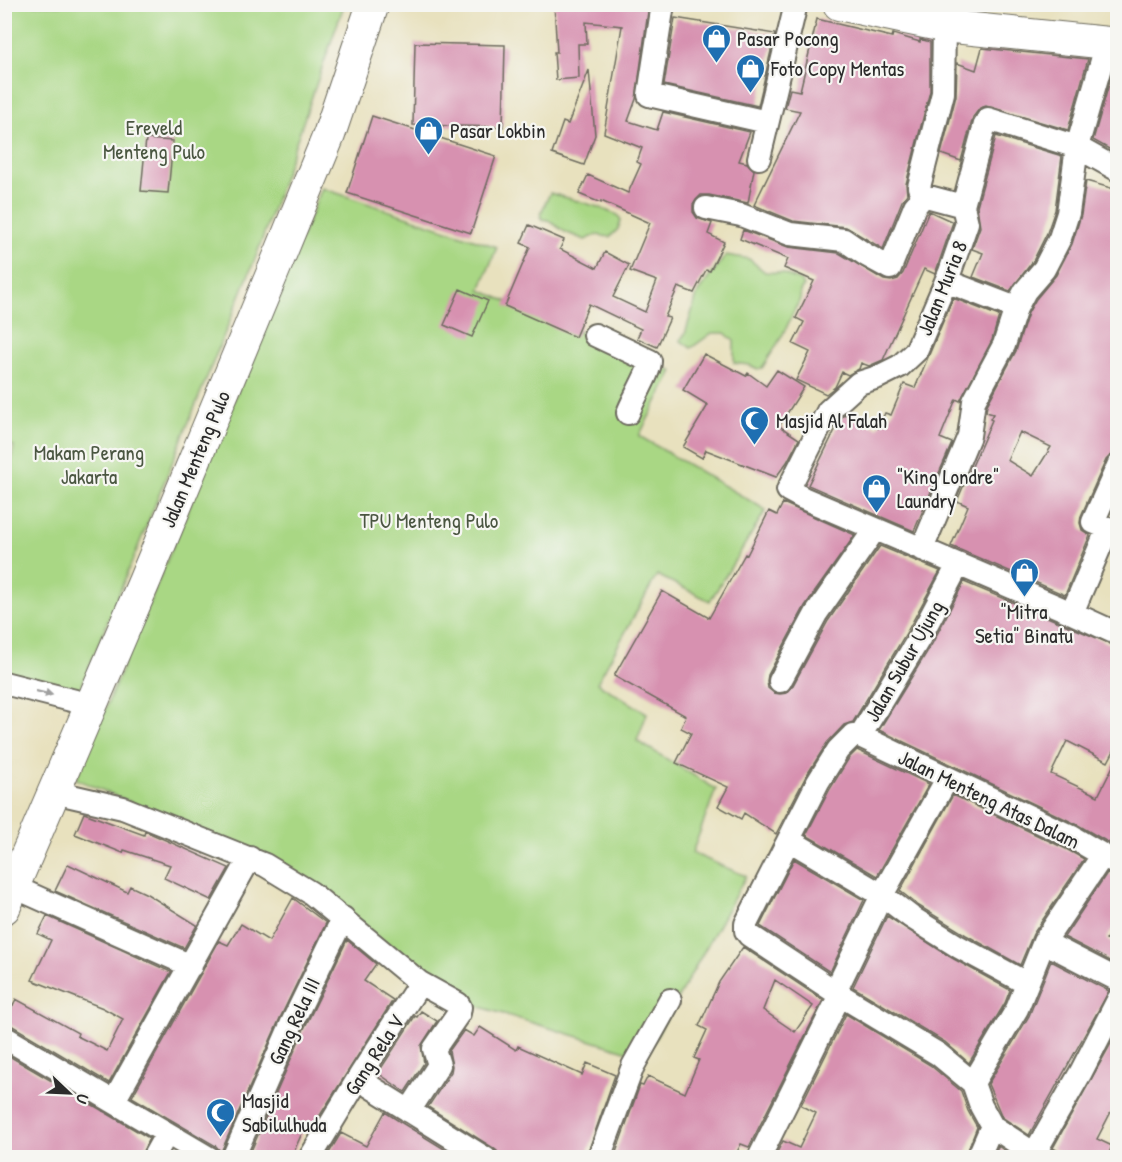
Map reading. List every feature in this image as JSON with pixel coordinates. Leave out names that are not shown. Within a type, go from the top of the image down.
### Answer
[{"type":"street","name":"Jalan Menteng Pulo","points":[[9,897],[325,146],[373,4]]},
{"type":"street","points":[[663,4],[649,95],[767,122]]},
{"type":"street","points":[[759,158],[796,4]]},
{"type":"street","points":[[839,4],[944,26],[1112,44],[1077,147],[1068,213],[1060,238],[1047,264],[1025,291],[1004,345],[974,401],[969,436],[922,549]]},
{"type":"street","points":[[944,26],[943,93],[919,187],[924,196],[963,206]]},
{"type":"street","name":"Jalan Muria 8","points":[[1077,147],[988,119],[963,206],[968,223],[916,351],[900,366],[878,377],[859,382],[828,411],[788,490],[1118,634]]},
{"type":"street","points":[[1077,147],[1118,170]]},
{"type":"street","points":[[706,208],[741,215],[790,234],[844,240],[890,268],[915,206],[924,196]]},
{"type":"street","points":[[946,281],[1017,308]]},
{"type":"street","points":[[595,335],[650,361],[650,368],[640,384],[628,413]]},
{"type":"street","points":[[1072,613],[1108,528],[1093,522],[1118,466]]},
{"type":"street","points":[[780,681],[816,614],[875,529]]},
{"type":"street","name":"Jalan Subur Ujung","points":[[958,565],[920,638],[860,736],[853,735],[838,750],[818,782],[746,924],[746,931],[837,993],[939,1054],[973,1083],[981,1106],[992,1126],[1039,1156]]},
{"type":"street","points":[[4,683],[91,705]]},
{"type":"street","name":"Jalan Menteng Atas Dalam","points":[[860,736],[1072,837],[1110,860]]},
{"type":"street","points":[[759,1158],[882,895],[947,779]]},
{"type":"street","points":[[54,792],[123,808],[250,858],[284,875],[311,892],[420,983],[458,1004],[459,1013],[435,1049],[439,1065],[409,1111]]},
{"type":"street","points":[[789,840],[882,895],[911,917],[959,947],[1026,983]]},
{"type":"street","points":[[114,1101],[250,858]]},
{"type":"street","points":[[973,1083],[1017,1009],[1044,942],[1110,860]]},
{"type":"street","points":[[9,897],[191,966]]},
{"type":"street","name":"Gang Rela III","points":[[233,1158],[292,1023],[343,918]]},
{"type":"street","points":[[1044,942],[1118,980]]},
{"type":"street","name":"Gang Rela V","points":[[310,1158],[420,983]]},
{"type":"street","points":[[599,1158],[633,1066],[670,1000]]},
{"type":"street","points":[[1039,1156],[1118,1000]]},
{"type":"street","points":[[4,1037],[209,1158]]},
{"type":"street","points":[[361,1074],[370,1087],[485,1158]]},
{"type":"street","points":[[978,1158],[992,1126]]},
{"type":"street","points":[[153,1158],[167,1133]]},
{"type":"green space","name":"Ereveld Menteng Pulo","points":[[5,5],[344,5],[257,254],[79,692],[5,673],[4,502],[14,446],[5,443]]},
{"type":"green space","name":"TPU Menteng Pulo","points":[[322,188],[497,247],[480,290],[673,371],[639,436],[766,510],[710,601],[657,575],[597,683],[647,713],[637,741],[716,789],[692,853],[746,876],[645,1057],[428,991],[295,872],[76,779]]},
{"type":"green space","points":[[550,193],[618,215],[621,220],[618,229],[610,237],[596,235],[585,240],[565,232],[548,220],[541,219],[541,213]]},
{"type":"green space","points":[[726,255],[749,259],[765,272],[782,273],[801,281],[804,286],[800,291],[800,300],[786,328],[762,368],[734,363],[734,341],[725,333],[712,333],[691,348],[680,340],[685,334],[698,292]]},
{"type":"building","points":[[554,4],[649,4],[636,99],[628,121],[657,130],[663,112],[750,132],[739,161],[747,163],[754,170],[748,203],[709,195],[701,195],[696,200],[693,212],[697,218],[712,223],[708,234],[724,242],[710,271],[706,270],[694,293],[678,287],[665,317],[670,318],[657,347],[637,338],[641,329],[589,304],[575,337],[505,306],[530,247],[521,243],[529,225],[564,240],[560,249],[597,268],[605,252],[629,265],[613,297],[645,312],[657,281],[630,271],[650,223],[601,201],[601,203],[579,194],[588,175],[628,193],[641,164],[637,162],[642,148],[604,133],[622,26],[586,22],[587,44],[578,44],[579,78],[556,80]]},
{"type":"building","name":"Pasar Pocong","points":[[675,18],[775,34],[758,106],[664,85]]},
{"type":"building","points":[[817,19],[892,37],[893,34],[920,42],[920,39],[930,42],[930,91],[906,184],[907,194],[883,249],[846,227],[793,221],[754,205],[800,111],[785,108],[790,89],[800,91]]},
{"type":"building","points":[[415,43],[505,45],[503,127],[413,125]]},
{"type":"building","points":[[982,48],[1088,59],[1068,130],[986,106],[980,108],[973,117],[961,161],[941,154],[956,96],[957,63],[976,70]]},
{"type":"building","points":[[1115,63],[1118,64],[1118,154],[1093,140]]},
{"type":"building","points":[[589,70],[595,135],[584,165],[552,154],[563,122],[568,124]]},
{"type":"building","points":[[372,116],[496,156],[471,233],[347,193]]},
{"type":"building","points":[[996,136],[1062,156],[1055,210],[1047,233],[1033,261],[1010,291],[973,277],[983,253],[972,249],[980,227],[977,206]]},
{"type":"building","points":[[146,139],[173,141],[168,193],[141,191]]},
{"type":"building","points":[[1086,181],[1118,190],[1118,453],[1106,460],[1081,516],[1082,530],[1090,535],[1065,595],[951,546],[968,506],[957,501],[992,420],[990,419],[993,414],[986,412],[987,405],[1016,351],[1028,313],[1036,299],[1056,275],[1072,244],[1081,215]],"holes":[[[1020,432],[1051,447],[1033,476],[1007,460]]]},
{"type":"building","points":[[929,211],[953,222],[935,274],[924,269],[883,360],[869,366],[861,363],[859,369],[848,375],[842,372],[835,387],[826,394],[796,380],[810,352],[793,344],[804,322],[796,318],[814,281],[784,268],[788,259],[740,239],[743,230],[788,247],[839,253],[884,280],[891,281],[898,279],[903,273]]},
{"type":"building","points":[[460,289],[488,301],[472,337],[444,325]]},
{"type":"building","points":[[953,298],[999,316],[992,340],[960,401],[956,399],[940,438],[952,443],[914,531],[808,485],[845,414],[878,428],[885,413],[891,415],[904,384],[915,388]]},
{"type":"building","points":[[704,354],[746,376],[748,373],[766,386],[777,370],[804,387],[779,426],[799,439],[776,477],[706,450],[702,458],[683,447],[708,405],[683,390]]},
{"type":"building","points":[[783,503],[855,535],[805,606],[768,675],[768,688],[774,693],[787,693],[792,687],[828,621],[880,546],[940,571],[853,722],[844,725],[827,743],[806,776],[776,834],[744,813],[741,819],[718,806],[728,787],[676,763],[691,733],[681,728],[686,716],[614,676],[662,591],[709,618],[745,554],[747,555],[769,511],[777,515]]},
{"type":"building","points":[[964,582],[1118,647],[1118,743],[1108,762],[1067,741],[1051,774],[1098,796],[1118,756],[1118,848],[1078,825],[879,730],[932,644]]},
{"type":"building","points":[[857,750],[929,784],[877,876],[806,835],[830,789],[849,758]]},
{"type":"building","points":[[953,795],[1084,859],[1033,934],[1020,965],[966,935],[919,906],[900,891]]},
{"type":"building","points":[[84,813],[144,835],[145,831],[229,868],[211,900],[164,878],[170,865],[124,850],[123,853],[75,834]]},
{"type":"building","points":[[794,859],[864,900],[830,972],[760,926]]},
{"type":"building","points":[[68,864],[127,892],[130,886],[147,894],[197,925],[184,948],[55,891]]},
{"type":"building","points":[[1107,873],[1118,877],[1118,921],[1106,939],[1118,945],[1118,965],[1064,937]]},
{"type":"building","points":[[293,898],[326,923],[280,1018],[221,1152],[216,1146],[132,1097],[219,941],[228,945],[241,924],[269,941]]},
{"type":"building","points":[[47,916],[171,972],[109,1083],[11,1025],[4,1024],[16,999],[78,1033],[77,1036],[107,1051],[123,1019],[103,1008],[32,980],[51,940],[38,934]]},
{"type":"building","points":[[887,916],[952,958],[1010,990],[1005,1003],[969,1063],[945,1042],[853,987]]},
{"type":"building","points":[[347,940],[376,964],[364,981],[393,1000],[312,1128],[306,1124],[291,1158],[248,1158],[304,1029]]},
{"type":"building","points":[[743,947],[823,1000],[749,1147],[741,1144],[734,1158],[614,1158],[640,1085],[643,1086],[648,1076],[685,1093],[699,1060],[694,1058],[707,1030],[699,1026],[719,982]],"holes":[[[775,980],[813,1006],[795,1032],[763,1010]]]},
{"type":"building","points":[[1051,961],[1109,991],[1029,1135],[1002,1117],[988,1084],[1029,1016]]},
{"type":"building","points":[[421,1011],[437,1021],[421,1046],[424,1063],[405,1092],[378,1073],[415,1016],[417,1017]]},
{"type":"building","points":[[846,1014],[930,1065],[961,1091],[977,1127],[965,1158],[774,1158],[783,1141],[799,1148],[816,1113],[801,1105]]},
{"type":"building","points":[[480,1027],[516,1050],[518,1046],[582,1075],[587,1063],[615,1075],[586,1158],[498,1158],[497,1151],[492,1147],[428,1107],[451,1072],[449,1051],[464,1030],[474,1036]]},
{"type":"building","points":[[1118,1031],[1118,1113],[1112,1110],[1097,1139],[1112,1146],[1107,1158],[1070,1158],[1053,1148]]},
{"type":"building","points":[[4,1053],[149,1138],[140,1158],[4,1158]]},
{"type":"building","points":[[385,1112],[459,1158],[326,1158],[341,1133],[366,1146]]},
{"type":"building","points":[[998,1146],[1015,1158],[993,1158]]},
{"type":"place","name":"Pasar Pocong","points":[[716,64]]},
{"type":"place","name":"Foto Copy Mentas","points":[[750,94]]},
{"type":"place","name":"Pasar Lokbin","points":[[429,156]]},
{"type":"place","name":"Masjid Al Falah","points":[[755,446]]},
{"type":"place","name":"\"King Londre\" Laundry","points":[[876,514]]},
{"type":"place","name":"\"Mitra Setia\" Binatu","points":[[1024,598]]},
{"type":"place","name":"Masjid Sabilulhuda","points":[[221,1138]]},
{"type":"park label","name":"Makam Perang Jakarta","points":[[89,464]]}]
